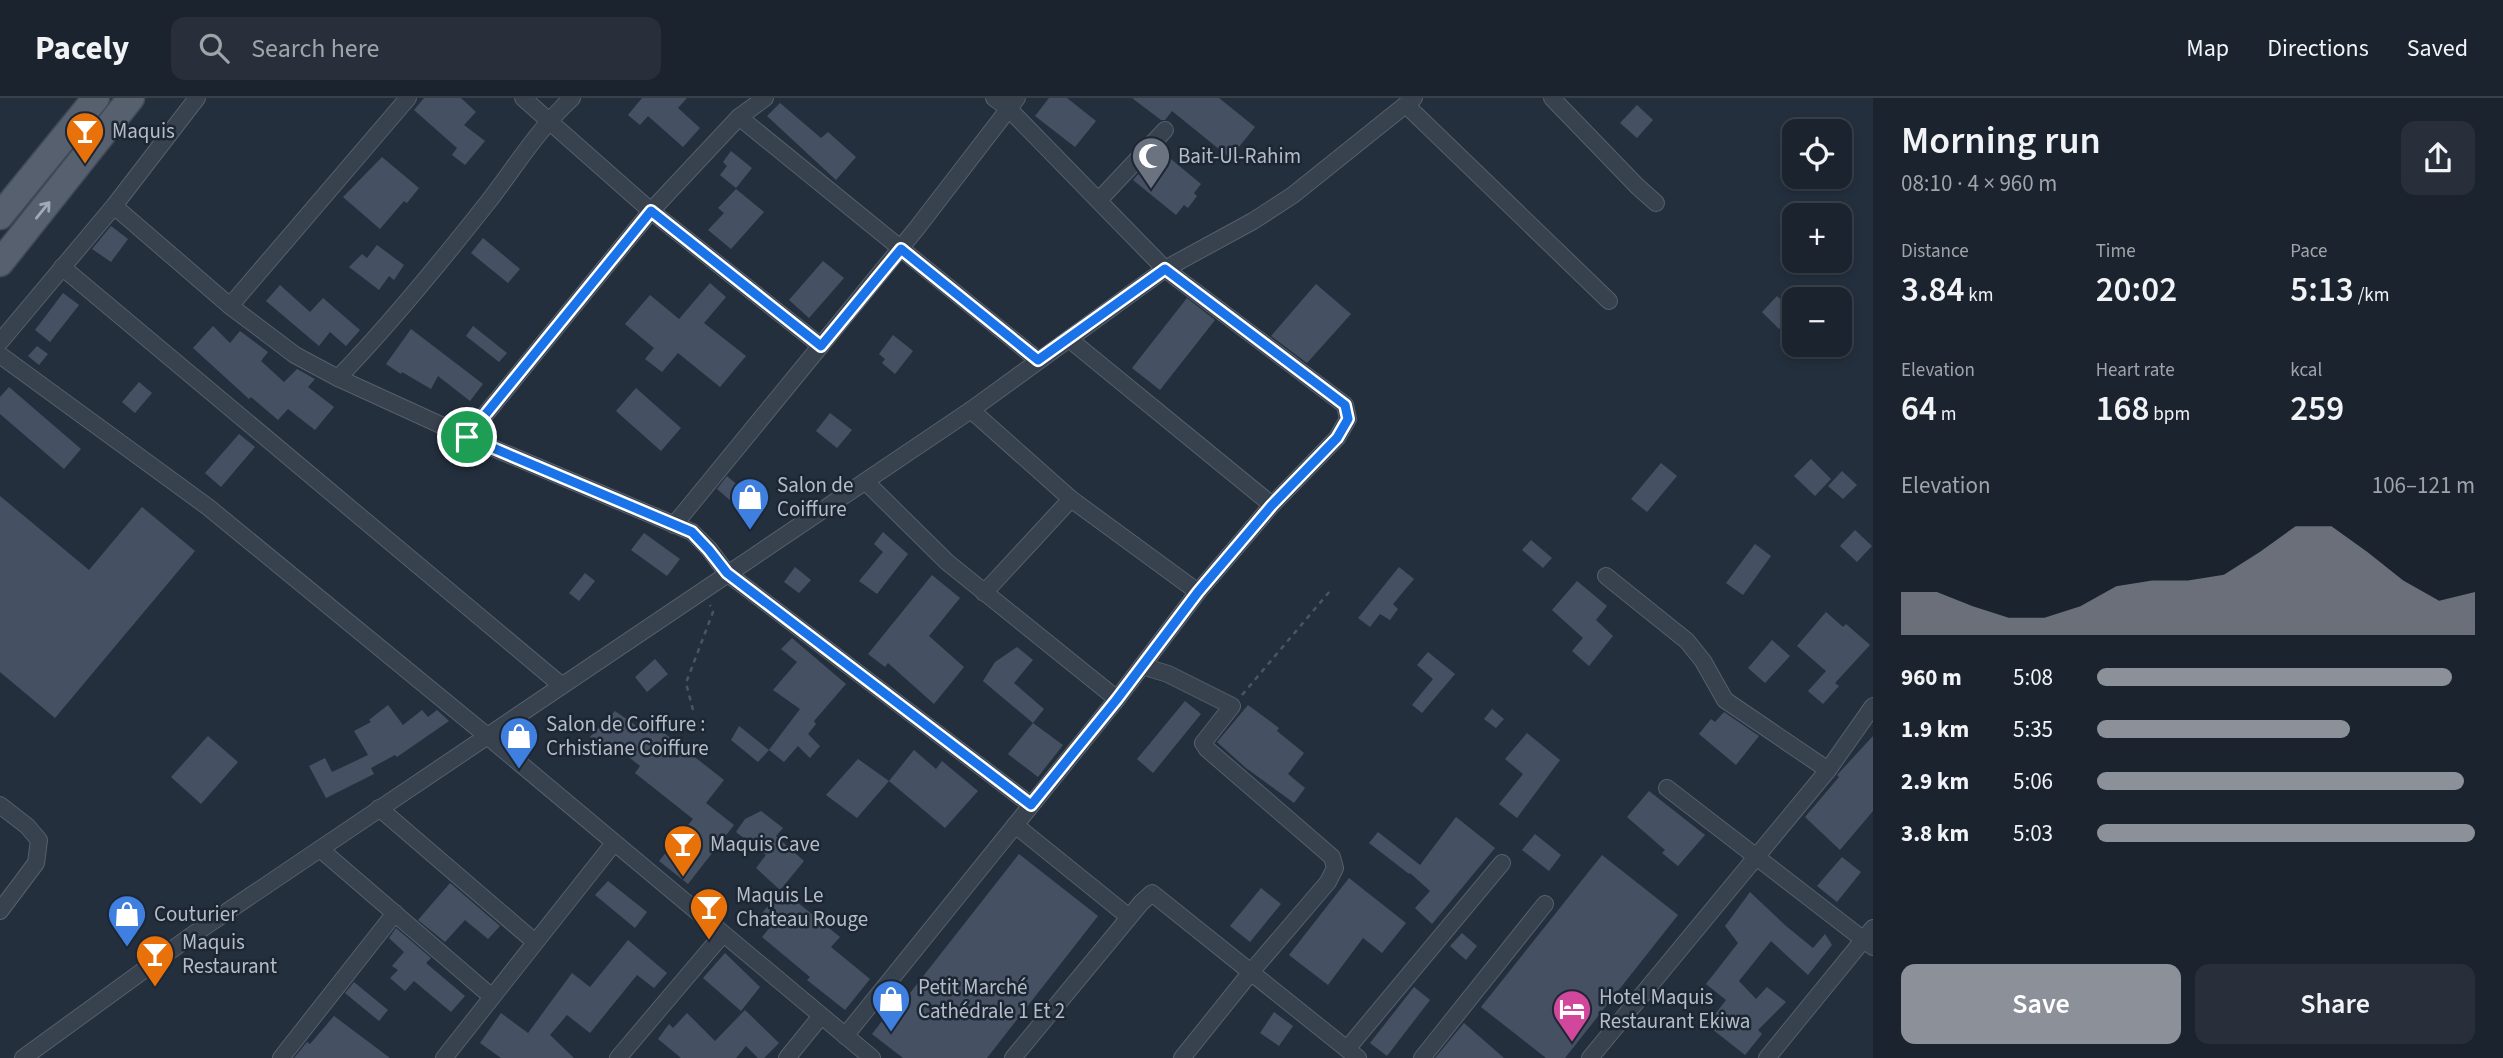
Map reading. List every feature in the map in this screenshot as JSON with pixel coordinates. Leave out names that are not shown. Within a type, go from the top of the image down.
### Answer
[{"type":"main road","points":[[0,216],[96,98]]},
{"type":"main road","points":[[0,263],[131,98]]},
{"type":"street","points":[[0,342],[114,206],[197,98]]},
{"type":"street","points":[[230,306],[408,98]]},
{"type":"street","points":[[523,98],[651,211],[821,346]]},
{"type":"street","points":[[338,378],[383,331],[446,255],[549,120],[572,98]]},
{"type":"street","points":[[467,437],[651,211],[738,117],[765,98]]},
{"type":"street","points":[[845,1036],[1117,699],[1198,592],[1272,505],[1337,438],[1348,419],[1345,405],[1165,269],[1013,103],[994,98]]},
{"type":"street","points":[[1552,98],[1656,203]]},
{"type":"street","points":[[23,1058],[188,938],[971,410],[1165,269],[1253,221],[1293,195],[1410,102],[1609,301]]},
{"type":"street","points":[[674,525],[901,249],[1013,103]]},
{"type":"street","points":[[738,117],[1038,360]]},
{"type":"street","points":[[1099,200],[1164,130]]},
{"type":"street","points":[[114,206],[230,306],[295,355],[338,378],[467,437],[692,532],[727,573],[1031,805]]},
{"type":"street","points":[[62,267],[561,685]]},
{"type":"street","points":[[1069,339],[1272,505]]},
{"type":"street","points":[[0,355],[208,507],[872,1058]]},
{"type":"street","points":[[971,410],[1071,499],[1198,592]]},
{"type":"street","points":[[866,482],[947,562],[1117,699]]},
{"type":"street","points":[[984,593],[1071,499]]},
{"type":"street","points":[[1606,576],[1687,641],[1725,700],[1828,770]]},
{"type":"street","points":[[1142,666],[1168,674],[1232,706],[1203,743],[1332,857],[1335,868],[1328,883],[1251,972],[1182,1058]]},
{"type":"street","points":[[1590,1058],[1828,770],[1873,706]]},
{"type":"street","points":[[1667,788],[1870,939],[1768,1058]]},
{"type":"street","points":[[0,805],[27,826],[39,840],[36,863],[0,911]]},
{"type":"street","points":[[379,808],[536,942]]},
{"type":"street","points":[[1015,825],[1129,917]]},
{"type":"street","points":[[444,1058],[614,842]]},
{"type":"street","points":[[320,849],[492,997]]},
{"type":"street","points":[[1013,1058],[1129,917],[1152,893],[1353,1054],[1502,863]]},
{"type":"street","points":[[1422,1058],[1545,904]]},
{"type":"street","points":[[281,1058],[395,913]]},
{"type":"street","points":[[618,1058],[723,934]]},
{"type":"street","points":[[787,1058],[821,1016]]},
{"type":"path","points":[[693,710],[686,683],[713,612],[702,590]]},
{"type":"path","points":[[1232,706],[1330,591]]},
{"type":"building","points":[[424,98],[461,98],[476,112],[464,125],[485,141],[465,165],[452,155],[457,148],[414,110]]},
{"type":"building","points":[[642,98],[687,98],[678,108],[700,128],[683,147],[648,116],[640,125],[628,115]]},
{"type":"building","points":[[1049,98],[1067,98],[1096,121],[1075,147],[1035,116]]},
{"type":"building","points":[[1132,98],[1219,98],[1255,127],[1230,158],[1172,111],[1165,120],[1161,120]]},
{"type":"building","points":[[780,103],[821,138],[828,132],[856,157],[836,180],[767,116]]},
{"type":"building","points":[[1637,105],[1653,120],[1637,138],[1620,123]]},
{"type":"building","points":[[1160,150],[1201,184],[1194,193],[1197,196],[1188,208],[1184,205],[1176,215],[1133,180]]},
{"type":"building","points":[[731,151],[752,168],[736,188],[720,175],[727,166],[723,162]]},
{"type":"building","points":[[382,157],[419,188],[380,229],[343,197]]},
{"type":"building","points":[[736,189],[764,212],[731,249],[708,230],[724,213],[718,208]]},
{"type":"building","points":[[111,226],[128,239],[111,262],[92,249]]},
{"type":"building","points":[[483,238],[520,269],[508,283],[471,253]]},
{"type":"building","points":[[377,245],[404,265],[394,280],[389,276],[379,290],[349,267],[362,254],[367,258]]},
{"type":"building","points":[[823,261],[844,278],[809,318],[789,300]]},
{"type":"building","points":[[710,283],[726,297],[704,323],[746,356],[720,387],[678,353],[662,372],[645,359],[654,348],[625,324],[650,295],[679,319]]},
{"type":"building","points":[[1316,284],[1351,314],[1307,363],[1271,336]]},
{"type":"building","points":[[280,285],[310,312],[323,298],[360,330],[346,346],[330,332],[319,346],[266,301]]},
{"type":"building","points":[[63,293],[79,305],[50,342],[35,330]]},
{"type":"building","points":[[1777,296],[1782,301],[1782,326],[1779,329],[1762,312]]},
{"type":"building","points":[[1187,298],[1215,320],[1160,390],[1132,368]]},
{"type":"building","points":[[213,326],[230,343],[240,331],[268,352],[261,361],[284,382],[297,369],[315,379],[308,387],[334,407],[315,430],[288,409],[278,420],[251,397],[249,399],[193,348]]},
{"type":"building","points":[[473,326],[507,353],[499,362],[466,336]]},
{"type":"building","points":[[411,329],[483,384],[470,401],[438,376],[431,389],[386,364]]},
{"type":"building","points":[[893,335],[913,351],[895,374],[882,363],[885,359],[879,354]]},
{"type":"building","points":[[37,346],[48,354],[39,365],[28,356]]},
{"type":"building","points":[[139,382],[152,393],[135,413],[122,402]]},
{"type":"building","points":[[9,387],[81,449],[64,469],[0,414],[0,397]]},
{"type":"building","points":[[636,388],[681,428],[661,451],[616,411]]},
{"type":"building","points":[[830,413],[852,430],[837,448],[816,431]]},
{"type":"building","points":[[239,434],[255,447],[221,487],[205,473]]},
{"type":"building","points":[[1811,459],[1831,479],[1815,496],[1794,476]]},
{"type":"building","points":[[1661,463],[1677,476],[1647,512],[1631,499]]},
{"type":"building","points":[[1842,471],[1857,485],[1843,499],[1828,486]]},
{"type":"building","points":[[727,476],[742,489],[731,501],[717,489]]},
{"type":"building","points":[[0,496],[89,570],[142,507],[195,551],[55,718],[0,672]]},
{"type":"building","points":[[1855,530],[1872,546],[1857,562],[1840,546]]},
{"type":"building","points":[[883,532],[908,554],[877,594],[859,581],[883,552],[874,544]]},
{"type":"building","points":[[644,533],[680,559],[667,576],[631,550]]},
{"type":"building","points":[[1531,540],[1552,558],[1543,568],[1522,550]]},
{"type":"building","points":[[1755,544],[1771,556],[1743,595],[1726,583]]},
{"type":"building","points":[[795,567],[811,580],[799,593],[784,582]]},
{"type":"building","points":[[1399,567],[1414,579],[1393,604],[1398,609],[1390,620],[1380,614],[1370,627],[1358,618]]},
{"type":"building","points":[[585,573],[595,581],[579,601],[569,593]]},
{"type":"building","points":[[932,575],[960,598],[929,636],[964,667],[934,704],[888,663],[885,667],[868,654]]},
{"type":"building","points":[[1577,581],[1607,606],[1596,620],[1613,636],[1589,666],[1572,651],[1583,638],[1552,610]]},
{"type":"building","points":[[1826,612],[1843,627],[1846,624],[1870,645],[1835,683],[1839,686],[1823,704],[1808,691],[1826,671],[1797,646]]},
{"type":"building","points":[[792,638],[846,684],[814,721],[816,724],[808,734],[820,746],[810,758],[798,746],[784,762],[769,750],[800,709],[773,690],[797,662],[781,649]]},
{"type":"building","points":[[1772,640],[1790,656],[1765,683],[1748,668]]},
{"type":"building","points":[[1017,647],[1033,660],[1014,683],[1044,709],[1033,723],[983,681],[995,662]]},
{"type":"building","points":[[1428,652],[1455,674],[1422,713],[1412,705],[1433,679],[1417,665]]},
{"type":"building","points":[[655,659],[668,674],[647,692],[635,677]]},
{"type":"building","points":[[1185,701],[1201,714],[1153,773],[1137,759]]},
{"type":"building","points":[[388,705],[403,725],[422,710],[428,717],[437,710],[449,721],[397,757],[395,755],[371,768],[374,774],[326,798],[309,766],[325,758],[332,772],[368,755],[354,731],[371,722],[369,720]]},
{"type":"building","points":[[1248,705],[1279,728],[1277,731],[1304,753],[1288,774],[1305,788],[1294,803],[1246,768],[1217,742]]},
{"type":"building","points":[[1492,709],[1504,719],[1496,728],[1484,719]]},
{"type":"building","points":[[615,711],[638,727],[645,718],[724,780],[706,803],[734,825],[688,884],[659,861],[693,819],[635,773],[640,766],[611,743],[605,749],[590,737]]},
{"type":"building","points":[[1724,712],[1759,736],[1736,765],[1699,734],[1711,719],[1715,722]]},
{"type":"building","points":[[1033,723],[1063,745],[1038,777],[1008,754]]},
{"type":"building","points":[[739,726],[769,750],[758,762],[731,740]]},
{"type":"building","points":[[1527,733],[1560,760],[1517,818],[1499,804],[1523,774],[1505,759]]},
{"type":"building","points":[[208,736],[238,762],[201,804],[171,777]]},
{"type":"building","points":[[1873,736],[1873,811],[1840,850],[1805,817],[1839,777],[1837,775]]},
{"type":"building","points":[[914,750],[936,769],[942,761],[978,791],[945,828],[889,781]]},
{"type":"building","points":[[858,759],[889,781],[857,818],[826,795]]},
{"type":"building","points":[[1649,791],[1705,835],[1678,866],[1662,853],[1665,850],[1627,817]]},
{"type":"building","points":[[761,811],[783,828],[776,836],[804,861],[781,889],[840,937],[831,947],[870,979],[845,1010],[807,980],[810,977],[762,937],[771,926],[760,916],[780,890],[756,868],[766,855],[736,832],[745,819]]},
{"type":"building","points":[[1456,817],[1495,848],[1432,924],[1415,908],[1430,891],[1369,843],[1378,832],[1420,865]]},
{"type":"building","points":[[1535,834],[1561,855],[1549,871],[1522,850]]},
{"type":"building","points":[[1019,854],[1098,916],[987,1058],[903,1058],[872,1034],[906,990],[910,993]]},
{"type":"building","points":[[1602,855],[1678,915],[1565,1058],[1546,1058],[1481,1007]]},
{"type":"building","points":[[1842,857],[1861,872],[1837,902],[1817,886]]},
{"type":"building","points":[[1349,878],[1406,923],[1382,953],[1363,938],[1328,985],[1289,955]]},
{"type":"building","points":[[608,881],[647,912],[635,928],[595,895]]},
{"type":"building","points":[[450,883],[500,926],[488,939],[465,920],[445,942],[418,920]]},
{"type":"building","points":[[1261,888],[1281,904],[1250,942],[1230,926]]},
{"type":"building","points":[[1750,892],[1813,948],[1825,934],[1832,945],[1808,975],[1771,941],[1739,981],[1756,999],[1767,987],[1786,1002],[1758,1030],[1762,1034],[1745,1055],[1707,1025],[1726,1000],[1706,984],[1738,943],[1725,926]]},
{"type":"building","points":[[396,928],[431,958],[426,963],[465,996],[451,1012],[414,981],[405,991],[390,978],[398,970],[392,966],[404,952],[389,938]]},
{"type":"building","points":[[1462,933],[1477,946],[1466,960],[1450,946]]},
{"type":"building","points":[[628,940],[667,973],[654,988],[637,975],[590,1033],[567,1015],[550,1035],[574,1058],[501,1058],[480,1043],[501,1013],[528,1033],[572,973],[590,987]]},
{"type":"building","points":[[725,953],[760,987],[741,1011],[703,978]]},
{"type":"building","points":[[354,982],[388,1010],[379,1021],[345,993]]},
{"type":"building","points":[[1414,987],[1430,1000],[1387,1056],[1370,1043]]},
{"type":"building","points":[[745,1010],[779,1043],[764,1058],[758,1058],[746,1046],[736,1058],[681,1058],[658,1039],[669,1024],[673,1028],[687,1013],[715,1041]]},
{"type":"building","points":[[1274,1012],[1293,1026],[1279,1046],[1260,1033]]},
{"type":"building","points":[[334,1016],[390,1058],[294,1058]]},
{"type":"building","points":[[1464,1023],[1504,1058],[1435,1058]]},
{"type":"place","name":"Maquis","points":[[85,165]]},
{"type":"place","name":"Bait-Ul-Rahim","points":[[1151,190]]},
{"type":"place","name":"Salon de Coiffure","points":[[750,531]]},
{"type":"place","name":"Salon de Coiffure : Crhistiane Coiffure","points":[[519,770]]},
{"type":"place","name":"Maquis Cave","points":[[683,878]]},
{"type":"place","name":"Maquis Le Chateau Rouge","points":[[709,941]]},
{"type":"place","name":"Couturier","points":[[127,948]]},
{"type":"place","name":"Maquis Restaurant","points":[[155,988]]},
{"type":"place","name":"Petit Marché Cathédrale 1 Et 2","points":[[891,1033]]},
{"type":"place","name":"Hotel Maquis Restaurant Ekiwa","points":[[1572,1043]]},
{"type":"route","points":[[651,211],[821,346],[901,249],[1038,360],[1165,269],[1345,405],[1348,419],[1337,438],[1272,505],[1198,592],[1117,699],[1031,805],[727,573],[692,532],[467,437],[651,211]]}]
